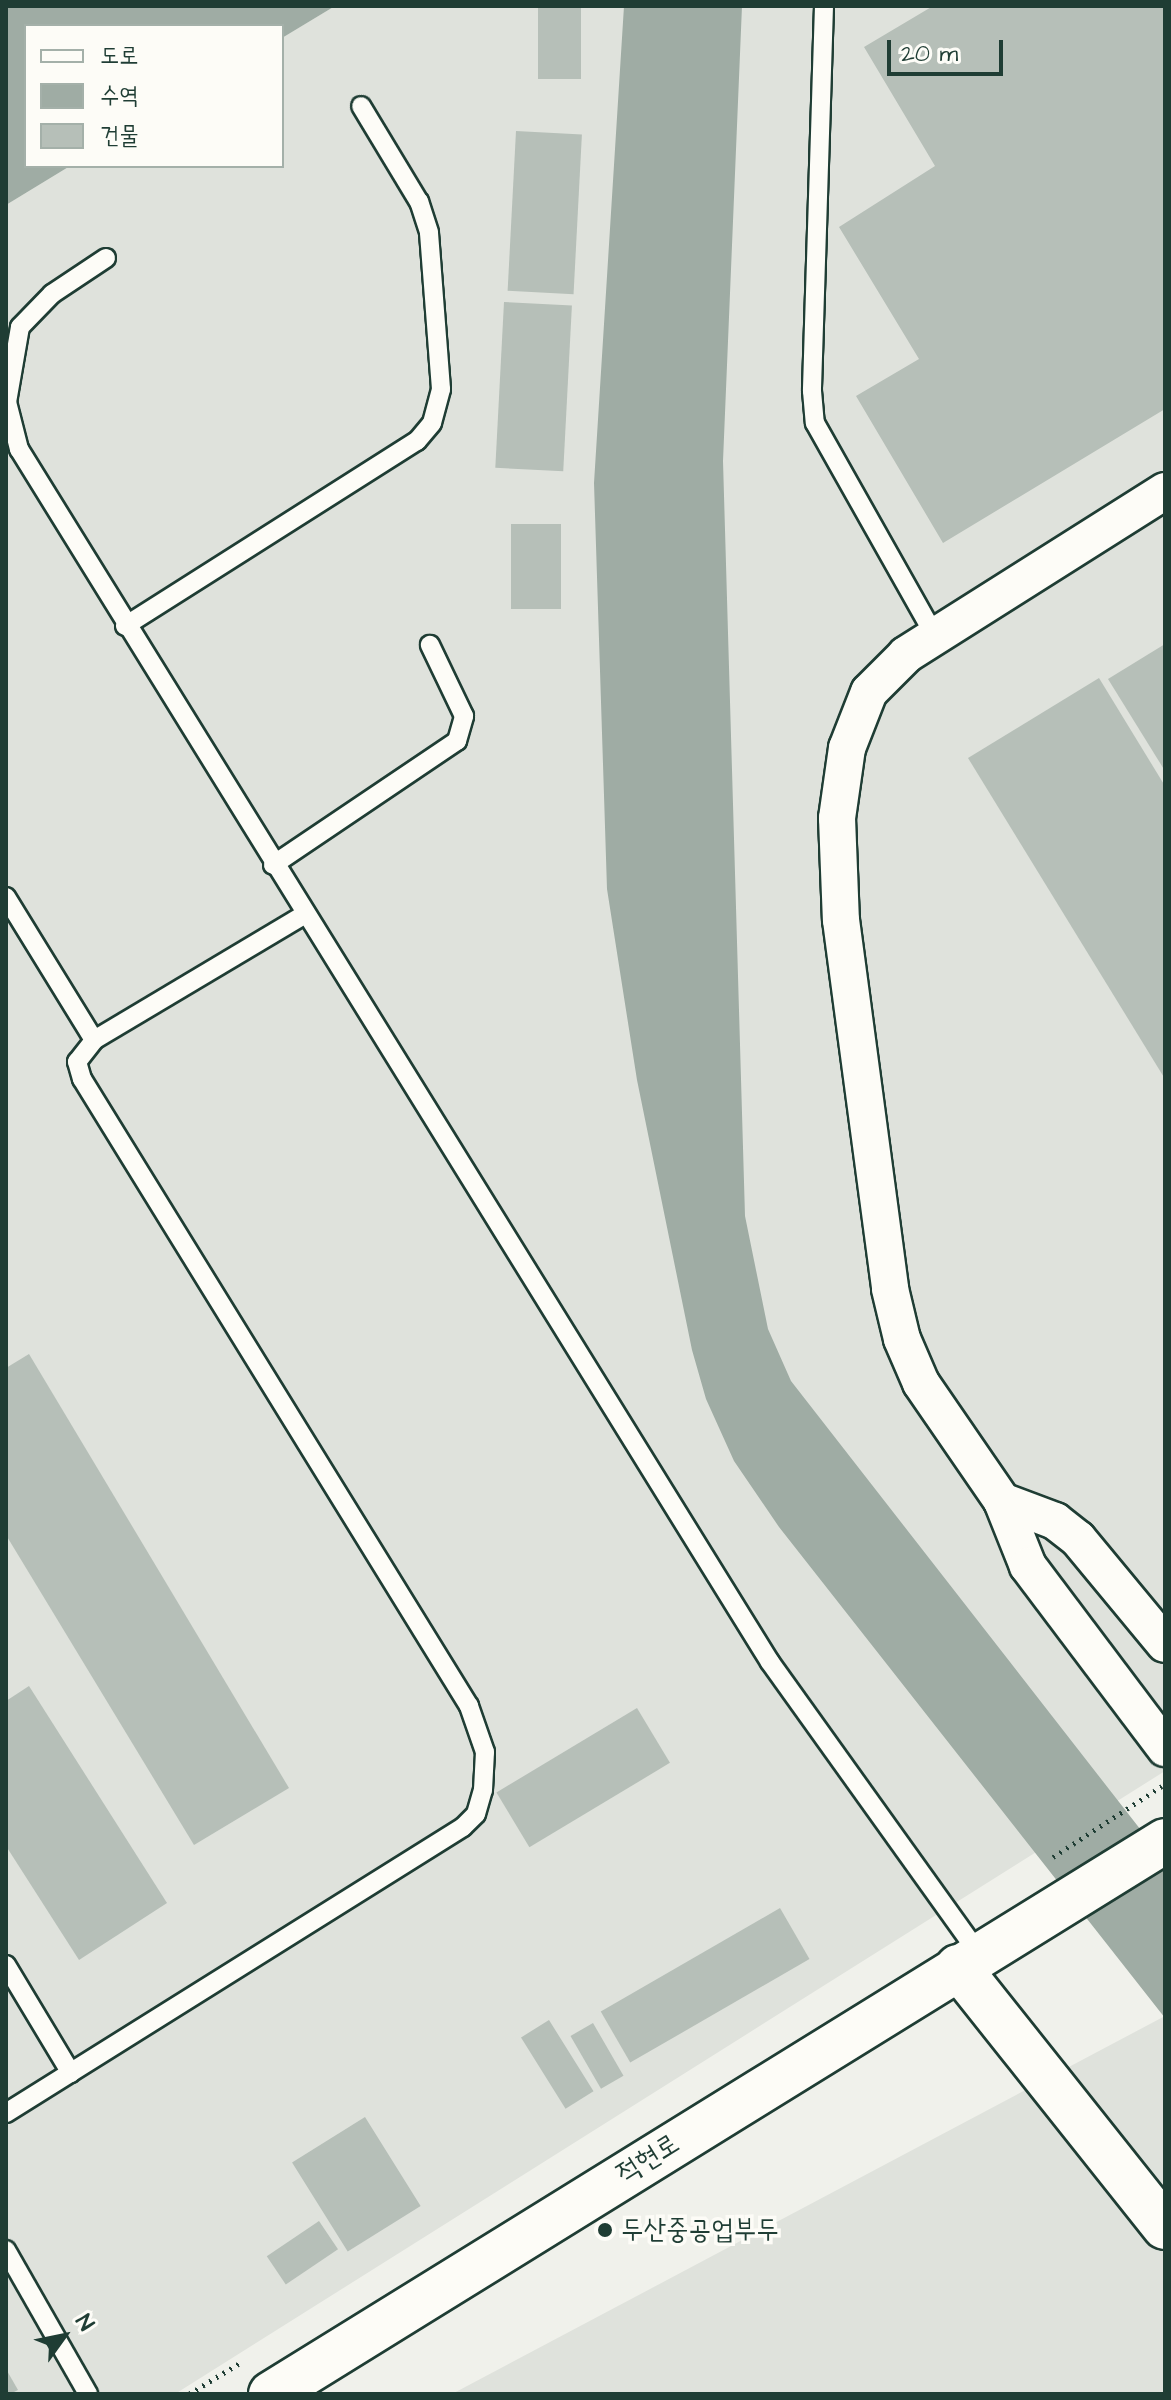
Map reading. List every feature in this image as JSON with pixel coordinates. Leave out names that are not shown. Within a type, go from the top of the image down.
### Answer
[{"type":"main road","name":"적현로","points":[[271,2394],[968,1960],[1165,1841]]},
{"type":"main road","points":[[968,1960],[1165,2227]]},
{"type":"street","points":[[1165,491],[906,655],[869,692],[847,748],[837,818],[841,920],[890,1289],[902,1339],[921,1383],[1002,1501],[1017,1545],[1043,1589],[1165,1748]]},
{"type":"street","points":[[1002,1501],[1055,1521],[1078,1539],[1165,1644]]},
{"type":"lane","points":[[824,6],[812,391],[815,423],[935,636]]},
{"type":"lane","points":[[125,626],[417,441],[432,423],[441,389],[429,232],[419,202],[361,106]]},
{"type":"lane","points":[[106,258],[52,294],[20,327],[7,402],[19,449],[125,626],[770,1662],[968,1960]]},
{"type":"lane","points":[[273,865],[457,741],[464,716],[430,645]]},
{"type":"lane","points":[[6,897],[94,1040]]},
{"type":"lane","points":[[6,2113],[463,1827],[476,1814],[485,1752],[469,1706],[82,1079],[77,1062],[94,1040],[304,915]]},
{"type":"lane","points":[[6,1965],[71,2073]]},
{"type":"lane","points":[[6,2250],[88,2394]]},
{"type":"shaded area","points":[[335,6],[1165,6],[1165,1771],[175,2394],[6,2394],[6,205],[67,168],[284,168],[284,37]]},
{"type":"shaded area","points":[[1165,2016],[1165,2394],[452,2394]]},
{"type":"water","points":[[6,6],[335,6],[284,37],[284,24],[24,24],[24,168],[67,168],[6,205]]},
{"type":"water","points":[[624,6],[742,6],[723,461],[745,1216],[768,1329],[791,1381],[1165,1861],[1165,2018],[779,1527],[734,1461],[706,1399],[692,1350],[637,1080],[607,889],[594,483]]},
{"type":"building","points":[[538,6],[581,6],[581,79],[538,79]]},
{"type":"building","points":[[933,6],[1165,6],[1165,409],[943,543],[856,396],[919,359],[839,227],[935,166],[864,47]]},
{"type":"building","points":[[516,131],[582,134],[574,294],[508,291]]},
{"type":"building","points":[[504,302],[572,306],[563,471],[495,468]]},
{"type":"building","points":[[511,524],[561,524],[561,609],[511,609]]},
{"type":"building","points":[[1165,644],[1165,771],[1108,679]]},
{"type":"building","points":[[1099,678],[1165,786],[1165,1079],[968,758]]},
{"type":"building","points":[[29,1354],[289,1788],[194,1845],[6,1535],[6,1368]]},
{"type":"building","points":[[29,1686],[167,1903],[79,1960],[6,1846],[6,1701]]},
{"type":"building","points":[[637,1708],[670,1763],[529,1847],[496,1792]]},
{"type":"building","points":[[780,1908],[810,1959],[630,2063],[601,2012]]},
{"type":"building","points":[[549,2020],[594,2091],[566,2109],[521,2037]]},
{"type":"building","points":[[593,2023],[624,2076],[601,2089],[570,2036]]},
{"type":"building","points":[[365,2117],[421,2206],[348,2252],[292,2163]]},
{"type":"building","points":[[319,2221],[338,2249],[286,2284],[267,2256]]},
{"type":"building","points":[[6,2369],[18,2390],[10,2394],[6,2394]]},
{"type":"place","name":"두산중공업부두","points":[[605,2230]]}]
